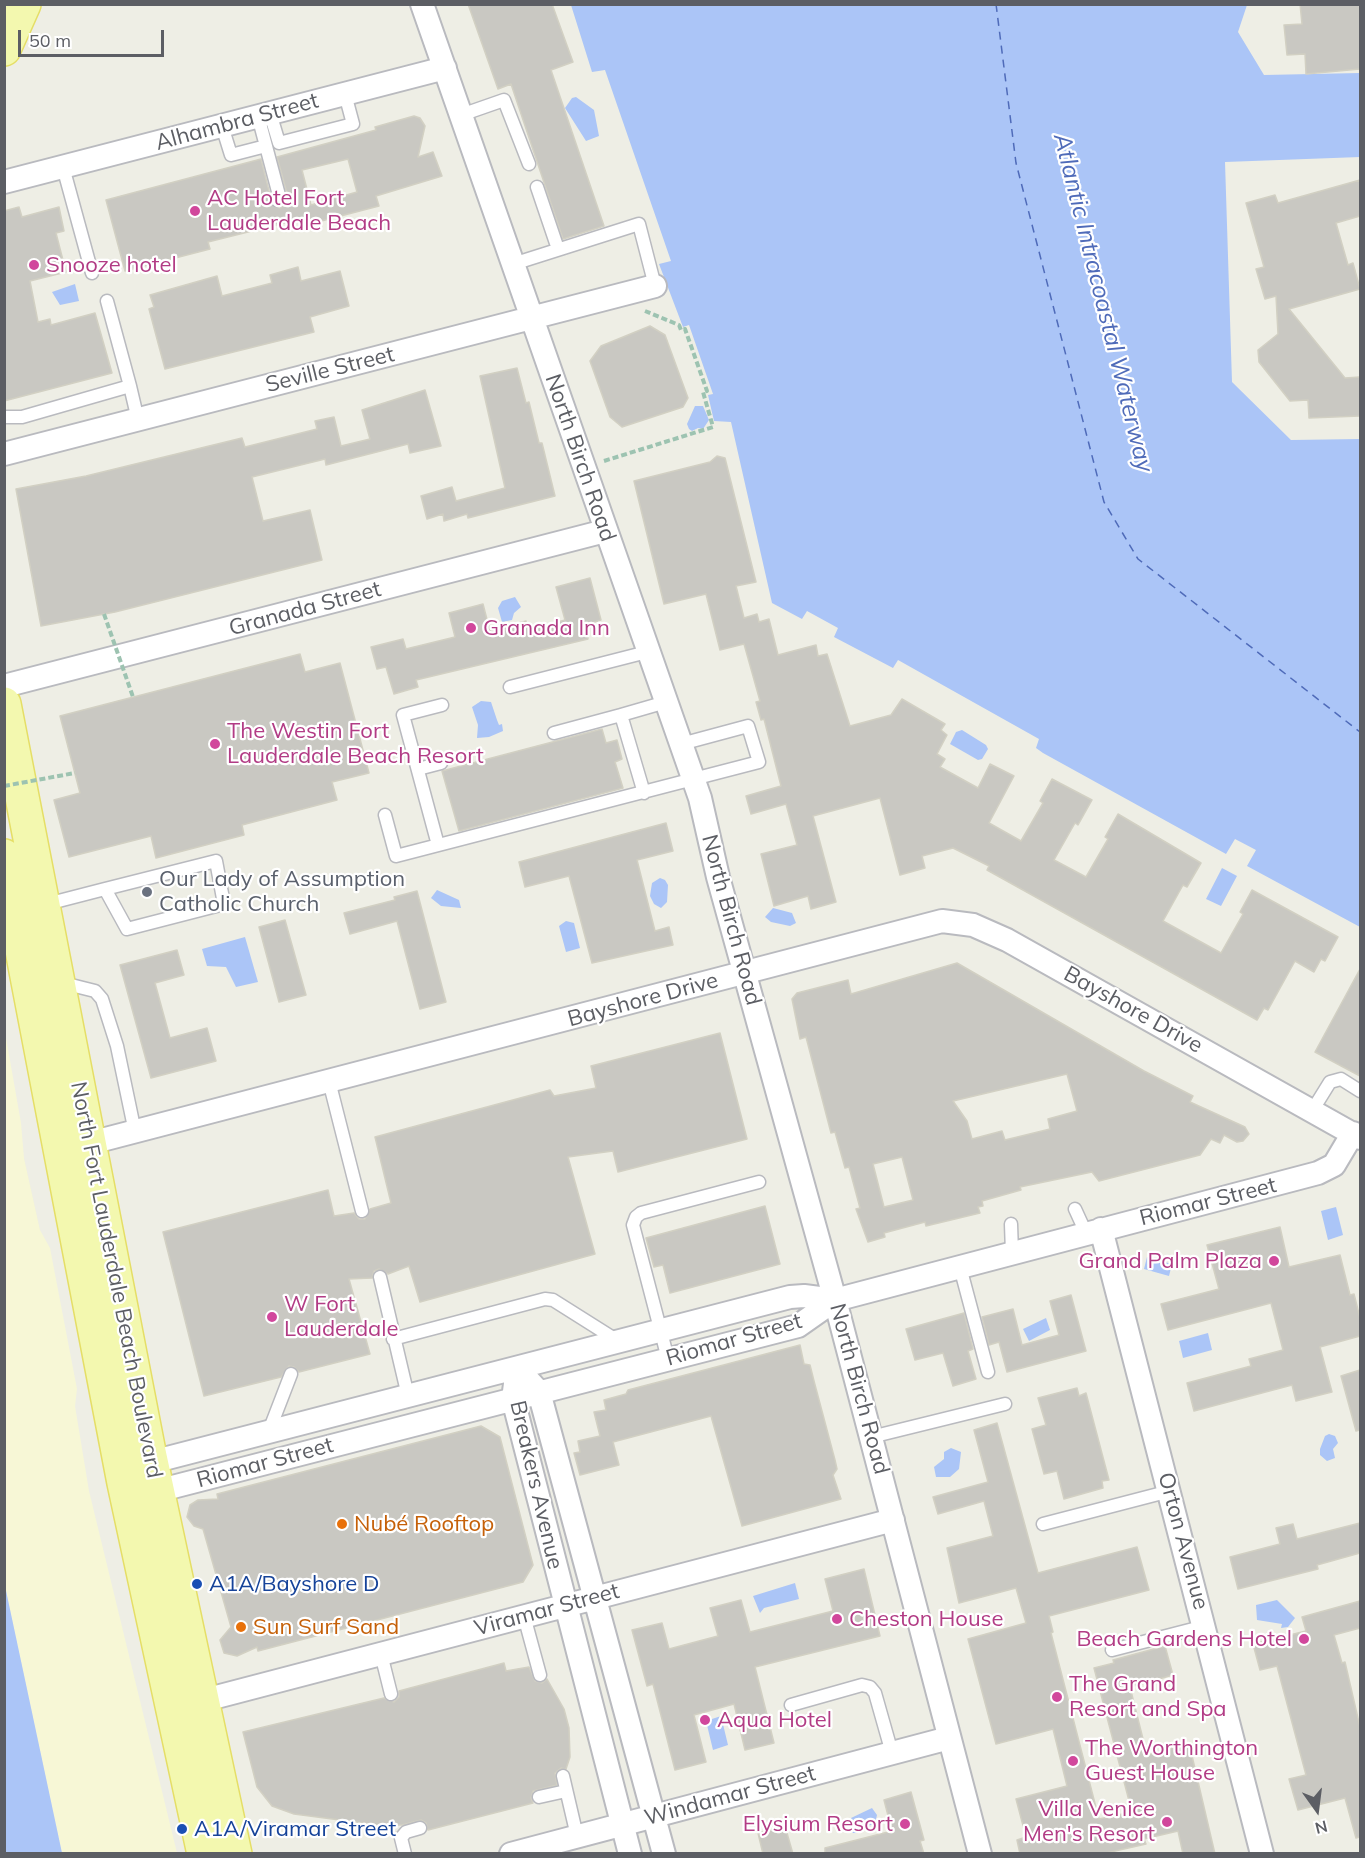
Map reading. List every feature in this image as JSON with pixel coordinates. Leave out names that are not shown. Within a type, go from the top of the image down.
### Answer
[{"type":"main road","points":[[5,46],[24,4]]},
{"type":"main road","name":"North Fort Lauderdale Beach Boulevard","points":[[4,704],[30,909],[74,1147],[124,1483],[204,1854]]},
{"type":"main road","name":"North Fort Lauderdale Beach Boulevard","points":[[4,856],[30,909],[58,982],[74,1147],[154,1476],[235,1854]]},
{"type":"street","name":"North Birch Road","points":[[422,4],[647,652],[694,780],[835,1300],[980,1854]]},
{"type":"street","name":"Alhambra Street","points":[[4,182],[445,68]]},
{"type":"street","name":"Alhambra Street","points":[[4,171],[29,175]]},
{"type":"street","name":"Seville Street","points":[[4,454],[654,285]]},
{"type":"street","name":"Granada Street","points":[[4,686],[605,531]]},
{"type":"street","name":"Bayshore Drive","points":[[74,1147],[942,921],[973,925],[1007,940],[1357,1136]]},
{"type":"street","name":"Riomar Street","points":[[124,1483],[513,1399],[798,1326],[835,1300],[1318,1173],[1335,1165],[1357,1136]]},
{"type":"street","name":"Orton Avenue","points":[[1094,1231],[1170,1491],[1262,1854]]},
{"type":"street","name":"Riomar Street","points":[[154,1476],[269,1431],[790,1297],[804,1296],[835,1300]]},
{"type":"street","name":"Breakers Avenue","points":[[517,1367],[539,1392],[664,1854]]},
{"type":"street","name":"Breakers Avenue","points":[[517,1367],[513,1399],[630,1854]]},
{"type":"street","name":"Viramar Street","points":[[201,1701],[893,1520]]},
{"type":"street","name":"Windamar Street","points":[[511,1854],[949,1738]]},
{"type":"lane","points":[[264,115],[279,143],[311,135],[353,124],[345,94]]},
{"type":"lane","points":[[461,115],[504,100],[529,164]]},
{"type":"lane","points":[[264,115],[266,146],[280,199],[277,200]]},
{"type":"lane","points":[[222,126],[232,161],[266,146]]},
{"type":"lane","points":[[63,167],[92,273]]},
{"type":"lane","points":[[537,187],[558,249]]},
{"type":"lane","points":[[513,264],[639,224],[654,285]]},
{"type":"lane","points":[[107,301],[138,420]]},
{"type":"lane","points":[[4,417],[22,417],[130,387]]},
{"type":"lane","points":[[510,687],[647,652]]},
{"type":"lane","points":[[554,733],[666,702]]},
{"type":"lane","points":[[438,845],[403,715],[442,705]]},
{"type":"lane","points":[[621,715],[644,793]]},
{"type":"lane","points":[[385,814],[396,856],[759,762],[748,726],[681,744]]},
{"type":"lane","points":[[418,769],[441,763]]},
{"type":"lane","points":[[30,909],[105,889],[216,861],[224,904],[127,929],[105,889]]},
{"type":"lane","points":[[58,982],[95,991],[102,999],[117,1046],[135,1132]]},
{"type":"lane","points":[[1312,1110],[1330,1082],[1341,1079],[1360,1091]]},
{"type":"lane","points":[[329,1081],[362,1211]]},
{"type":"lane","points":[[668,1359],[633,1225],[636,1217],[641,1213],[759,1182]]},
{"type":"lane","points":[[1075,1209],[1094,1231]]},
{"type":"lane","points":[[1011,1224],[1012,1253]]},
{"type":"lane","points":[[960,1267],[988,1372]]},
{"type":"lane","points":[[380,1277],[408,1396]]},
{"type":"lane","points":[[393,1339],[545,1299],[553,1300],[618,1341]]},
{"type":"lane","points":[[269,1431],[291,1374]]},
{"type":"lane","points":[[871,1437],[1005,1404]]},
{"type":"lane","points":[[1043,1524],[1170,1491]]},
{"type":"lane","points":[[524,1616],[540,1675]]},
{"type":"lane","points":[[1112,1650],[1205,1626]]},
{"type":"lane","points":[[381,1654],[391,1694]]},
{"type":"lane","points":[[791,1704],[862,1685],[870,1687],[875,1693],[892,1753]]},
{"type":"lane","points":[[562,1776],[578,1836]]},
{"type":"lane","points":[[539,1797],[566,1791]]},
{"type":"lane","points":[[405,1854],[401,1838],[406,1832],[420,1828]]},
{"type":"path","points":[[603,462],[713,427],[703,392],[707,392],[685,329],[681,330],[679,325],[645,311]]},
{"type":"path","points":[[105,614],[133,697]]},
{"type":"path","points":[[4,786],[75,772]]},
{"type":"sand","points":[[5,1032],[21,1123],[24,1158],[40,1230],[50,1248],[77,1389],[75,1406],[89,1491],[177,1853],[62,1853],[5,1586]]},
{"type":"water","name":"Atlantic Intracoastal Waterway","points":[[571,5],[1247,5],[1238,32],[1264,75],[1360,73],[1360,157],[1225,162],[1232,382],[1291,440],[1360,439],[1360,927],[1247,866],[1256,850],[1235,839],[1226,854],[1043,753],[1036,748],[1039,739],[898,660],[893,668],[834,637],[838,628],[807,611],[802,619],[772,603],[731,422],[714,421],[708,395],[713,394],[689,325],[683,327],[659,264],[671,261],[605,70],[592,72]]},
{"type":"water","points":[[576,97],[594,110],[599,136],[586,141],[565,108],[572,98]]},
{"type":"water","points":[[75,284],[79,301],[60,305],[52,292]]},
{"type":"water","points":[[695,406],[703,406],[709,420],[703,429],[698,428],[692,431],[687,424]]},
{"type":"water","points":[[515,597],[521,607],[514,613],[512,620],[502,622],[498,608],[502,601]]},
{"type":"water","points":[[481,701],[491,702],[503,731],[489,737],[477,738],[478,725],[472,707]]},
{"type":"water","points":[[962,730],[986,745],[988,749],[982,759],[978,760],[950,744],[956,732]]},
{"type":"water","points":[[1222,868],[1237,876],[1221,906],[1206,899]]},
{"type":"water","points":[[660,878],[668,885],[667,902],[661,908],[654,904],[650,896],[652,883]]},
{"type":"water","points":[[437,890],[459,900],[461,908],[441,906],[431,898]]},
{"type":"water","points":[[773,908],[792,913],[796,923],[790,926],[771,922],[765,917]]},
{"type":"water","points":[[566,921],[574,923],[580,948],[566,952],[559,926]]},
{"type":"water","points":[[245,937],[258,982],[236,987],[226,967],[207,966],[202,949]]},
{"type":"water","points":[[1336,1207],[1343,1235],[1328,1240],[1321,1211]]},
{"type":"water","points":[[1147,1257],[1172,1264],[1169,1276],[1144,1269]]},
{"type":"water","points":[[1046,1318],[1050,1330],[1029,1341],[1023,1329]]},
{"type":"water","points":[[1208,1333],[1212,1350],[1183,1358],[1179,1341]]},
{"type":"water","points":[[1329,1434],[1335,1436],[1338,1443],[1333,1449],[1335,1458],[1327,1461],[1320,1455],[1320,1449],[1325,1436]]},
{"type":"water","points":[[951,1448],[961,1452],[959,1469],[950,1477],[936,1477],[934,1467],[944,1459],[944,1452]]},
{"type":"water","points":[[795,1583],[799,1599],[764,1608],[760,1613],[753,1596]]},
{"type":"water","points":[[5,1586],[62,1853],[5,1853]]},
{"type":"water","points":[[1277,1600],[1295,1618],[1288,1627],[1281,1628],[1282,1624],[1257,1620],[1256,1605]]},
{"type":"water","points":[[721,1716],[728,1745],[713,1750],[706,1721]]},
{"type":"water","points":[[872,1808],[877,1815],[875,1824],[867,1826],[859,1833],[853,1833],[851,1818]]},
{"type":"building","points":[[468,4],[552,4],[573,62],[551,70],[604,226],[563,239],[511,84],[498,89]]},
{"type":"building","points":[[1300,4],[1360,4],[1360,69],[1306,74],[1305,54],[1287,55],[1284,25],[1302,24]]},
{"type":"building","points":[[414,116],[420,118],[425,126],[418,157],[433,152],[442,176],[376,196],[379,206],[306,225],[304,218],[208,242],[210,249],[125,271],[106,200],[261,159],[270,195],[269,203],[280,208],[286,204],[288,197],[277,157],[376,130],[375,127]],"holes":[[[348,159],[357,192],[311,205],[302,170]]]},
{"type":"building","points":[[1360,180],[1360,216],[1336,223],[1348,265],[1353,263],[1360,289],[1289,309],[1345,378],[1360,377],[1360,416],[1309,418],[1308,400],[1290,401],[1259,362],[1258,350],[1278,334],[1276,296],[1265,299],[1256,269],[1264,267],[1246,203],[1275,195],[1278,203]]},
{"type":"building","points":[[19,207],[22,217],[59,207],[64,231],[56,233],[66,272],[30,281],[38,322],[50,319],[51,325],[95,313],[112,373],[4,401],[4,211]]},
{"type":"building","points":[[298,267],[301,281],[340,271],[349,306],[310,317],[314,332],[165,369],[149,309],[154,307],[150,295],[217,276],[222,296],[272,283],[270,275]]},
{"type":"building","points":[[650,326],[665,335],[688,398],[683,407],[622,427],[610,417],[590,361],[601,346]]},
{"type":"building","points":[[517,368],[526,403],[529,402],[539,443],[542,443],[555,496],[468,518],[467,514],[444,521],[443,514],[427,519],[421,496],[452,487],[456,501],[505,488],[480,376]]},
{"type":"building","points":[[425,390],[441,446],[410,453],[408,444],[326,465],[325,459],[252,477],[263,521],[310,510],[322,560],[115,612],[41,626],[16,489],[86,476],[242,438],[245,447],[317,429],[315,421],[334,417],[341,446],[370,439],[362,410]]},
{"type":"building","points":[[717,456],[725,458],[756,582],[736,586],[744,618],[757,614],[759,622],[769,619],[778,655],[816,645],[818,656],[827,654],[850,726],[891,715],[902,699],[945,724],[941,730],[947,735],[937,754],[945,759],[940,767],[978,788],[990,764],[1014,776],[989,823],[1021,841],[1043,803],[1040,801],[1052,779],[1092,800],[1078,825],[1075,823],[1054,860],[1086,877],[1108,839],[1105,837],[1118,814],[1201,863],[1187,887],[1183,885],[1163,921],[1221,953],[1243,914],[1240,912],[1252,890],[1338,937],[1325,961],[1321,959],[1314,972],[1295,961],[1268,1010],[1264,1008],[1257,1020],[987,870],[989,866],[953,848],[922,856],[925,868],[900,875],[880,798],[813,816],[836,902],[811,909],[808,896],[774,906],[761,854],[797,845],[786,804],[751,814],[746,796],[781,786],[764,719],[761,720],[756,702],[760,701],[744,644],[720,650],[706,594],[664,604],[634,481],[710,462]]},
{"type":"building","points":[[590,578],[601,620],[585,625],[588,639],[416,680],[418,687],[394,694],[386,667],[377,669],[371,647],[403,639],[406,649],[455,637],[449,613],[483,604],[490,631],[526,621],[528,630],[565,620],[556,587]]},
{"type":"building","name":"The Westin Fort Lauderdale Beach Resort","points":[[300,654],[305,672],[340,663],[369,773],[332,782],[337,800],[242,825],[244,835],[156,858],[151,836],[69,857],[54,800],[80,793],[60,716]]},
{"type":"building","points":[[602,729],[606,743],[617,740],[622,759],[615,762],[623,788],[459,831],[442,771]]},
{"type":"building","points":[[666,823],[673,851],[637,860],[655,931],[669,927],[673,945],[592,963],[569,876],[525,887],[519,862]]},
{"type":"building","points":[[417,891],[446,1002],[420,1009],[397,921],[350,934],[344,913],[395,900],[394,897]]},
{"type":"building","points":[[285,920],[306,995],[279,1002],[259,927]]},
{"type":"building","points":[[177,950],[184,975],[155,983],[170,1038],[207,1028],[216,1061],[151,1078],[120,965]]},
{"type":"building","points":[[957,963],[1144,1071],[1193,1096],[1190,1102],[1245,1127],[1249,1134],[1243,1141],[1237,1142],[1224,1135],[1220,1143],[1211,1139],[1200,1155],[1099,1181],[1092,1172],[1020,1187],[1021,1190],[982,1201],[983,1206],[978,1207],[980,1213],[926,1226],[925,1222],[884,1233],[885,1237],[868,1242],[856,1209],[860,1208],[849,1167],[845,1168],[835,1132],[831,1133],[806,1037],[800,1039],[792,999],[797,993],[848,980],[851,994]],"holes":[[[1067,1074],[1077,1111],[1048,1119],[1050,1129],[1005,1140],[1002,1131],[972,1139],[967,1121],[953,1101]],[[902,1157],[913,1200],[884,1207],[873,1164]]]},
{"type":"building","points":[[1360,969],[1360,1076],[1315,1052]]},
{"type":"building","points":[[720,1033],[747,1139],[618,1172],[613,1151],[568,1157],[595,1254],[420,1302],[409,1266],[388,1274],[379,1269],[374,1271],[372,1278],[349,1279],[370,1354],[299,1372],[289,1366],[281,1377],[204,1396],[163,1232],[328,1190],[334,1216],[354,1213],[359,1219],[365,1219],[370,1209],[391,1203],[375,1137],[550,1090],[554,1096],[596,1088],[591,1066]]},
{"type":"building","points":[[765,1206],[780,1264],[670,1293],[663,1265],[654,1267],[646,1238]]},
{"type":"building","points":[[1280,1227],[1289,1267],[1340,1255],[1350,1295],[1354,1294],[1360,1318],[1360,1336],[1320,1347],[1332,1392],[1296,1401],[1292,1385],[1194,1411],[1187,1383],[1251,1366],[1249,1359],[1283,1350],[1271,1303],[1168,1330],[1161,1304],[1219,1289],[1207,1245]]},
{"type":"building","points":[[1071,1295],[1086,1351],[1007,1372],[999,1342],[989,1345],[982,1317],[1013,1309],[1022,1345],[1059,1335],[1050,1301]]},
{"type":"building","points":[[964,1313],[973,1349],[968,1351],[976,1379],[953,1386],[943,1353],[915,1360],[906,1329]]},
{"type":"building","points":[[800,1345],[804,1364],[810,1365],[835,1460],[837,1469],[833,1475],[841,1499],[742,1526],[711,1416],[613,1442],[619,1465],[580,1475],[574,1453],[580,1452],[578,1441],[600,1436],[594,1412],[606,1410],[604,1400],[626,1394],[628,1390]]},
{"type":"building","points":[[1360,1370],[1360,1430],[1356,1431],[1341,1376]]},
{"type":"building","points":[[1077,1388],[1079,1396],[1086,1393],[1109,1480],[1102,1481],[1103,1488],[1064,1499],[1057,1471],[1044,1474],[1032,1429],[1046,1425],[1038,1398]]},
{"type":"building","points":[[997,1423],[1038,1573],[1137,1547],[1149,1590],[1049,1616],[1053,1632],[1051,1633],[1099,1819],[1132,1812],[1094,1668],[1114,1663],[1113,1660],[1165,1646],[1173,1675],[1130,1687],[1147,1755],[1189,1743],[1215,1854],[1183,1854],[1178,1831],[1144,1839],[1146,1844],[1102,1854],[1020,1854],[1017,1840],[1026,1837],[1016,1799],[1067,1786],[1053,1729],[996,1744],[968,1639],[1026,1623],[1016,1588],[959,1603],[947,1548],[993,1536],[984,1501],[938,1514],[933,1497],[988,1482],[974,1430]]},
{"type":"building","points":[[481,1426],[500,1437],[533,1565],[523,1582],[258,1651],[257,1647],[237,1656],[224,1653],[220,1640],[231,1627],[203,1529],[194,1526],[187,1517],[190,1505],[198,1500],[218,1499],[217,1494]]},
{"type":"building","points":[[1360,1523],[1360,1553],[1317,1565],[1318,1569],[1238,1589],[1230,1557],[1280,1544],[1276,1528],[1293,1524],[1297,1539]]},
{"type":"building","points":[[864,1569],[880,1636],[755,1667],[774,1743],[745,1750],[734,1704],[694,1715],[706,1762],[675,1770],[653,1684],[647,1686],[632,1630],[662,1623],[669,1649],[718,1636],[710,1608],[741,1600],[750,1632],[833,1611],[825,1579]]},
{"type":"building","points":[[1360,1601],[1360,1628],[1334,1635],[1342,1663],[1345,1662],[1360,1727],[1360,1837],[1356,1838],[1345,1798],[1298,1810],[1289,1779],[1306,1775],[1277,1666],[1260,1670],[1253,1644],[1306,1631],[1302,1617]]},
{"type":"building","points":[[504,1663],[506,1671],[529,1667],[535,1681],[542,1683],[547,1679],[564,1709],[569,1728],[570,1757],[566,1769],[561,1768],[555,1773],[557,1785],[533,1791],[531,1798],[533,1803],[428,1830],[426,1823],[421,1820],[402,1825],[378,1825],[294,1814],[272,1806],[257,1787],[243,1732],[384,1698],[394,1702],[399,1697],[399,1691]]},
{"type":"building","name":"Elysium Resort","points":[[911,1792],[924,1840],[920,1841],[924,1854],[825,1854],[825,1848],[892,1831],[884,1800]]},
{"type":"building","points":[[785,1826],[793,1854],[763,1854],[758,1833]]},
{"type":"ferry route","points":[[996,4],[1016,163],[1104,502],[1138,559],[1360,732]]},
{"type":"place","name":"AC Hotel Fort Lauderdale Beach","points":[[195,211]]},
{"type":"place","name":"Snooze hotel","points":[[34,265]]},
{"type":"place","name":"Granada Inn","points":[[471,628]]},
{"type":"place","name":"The Westin Fort Lauderdale Beach Resort","points":[[215,744]]},
{"type":"place","name":"Our Lady of Assumption Catholic Church","points":[[147,892]]},
{"type":"place","name":"Grand Palm Plaza","points":[[1274,1261]]},
{"type":"place","name":"W Fort Lauderdale","points":[[272,1317]]},
{"type":"place","name":"Nubé Rooftop","points":[[342,1524]]},
{"type":"place","name":"A1A/Bayshore D","points":[[197,1584]]},
{"type":"place","name":"Cheston House","points":[[837,1619]]},
{"type":"place","name":"Sun Surf Sand","points":[[241,1627]]},
{"type":"place","name":"Beach Gardens Hotel","points":[[1304,1639]]},
{"type":"place","name":"The Grand Resort and Spa","points":[[1057,1697]]},
{"type":"place","name":"Aqua Hotel","points":[[705,1720]]},
{"type":"place","name":"The Worthington Guest House","points":[[1073,1761]]},
{"type":"place","name":"Villa Venice Men's Resort","points":[[1167,1822]]},
{"type":"place","name":"Elysium Resort","points":[[905,1824]]},
{"type":"place","name":"A1A/Viramar Street","points":[[182,1829]]}]
